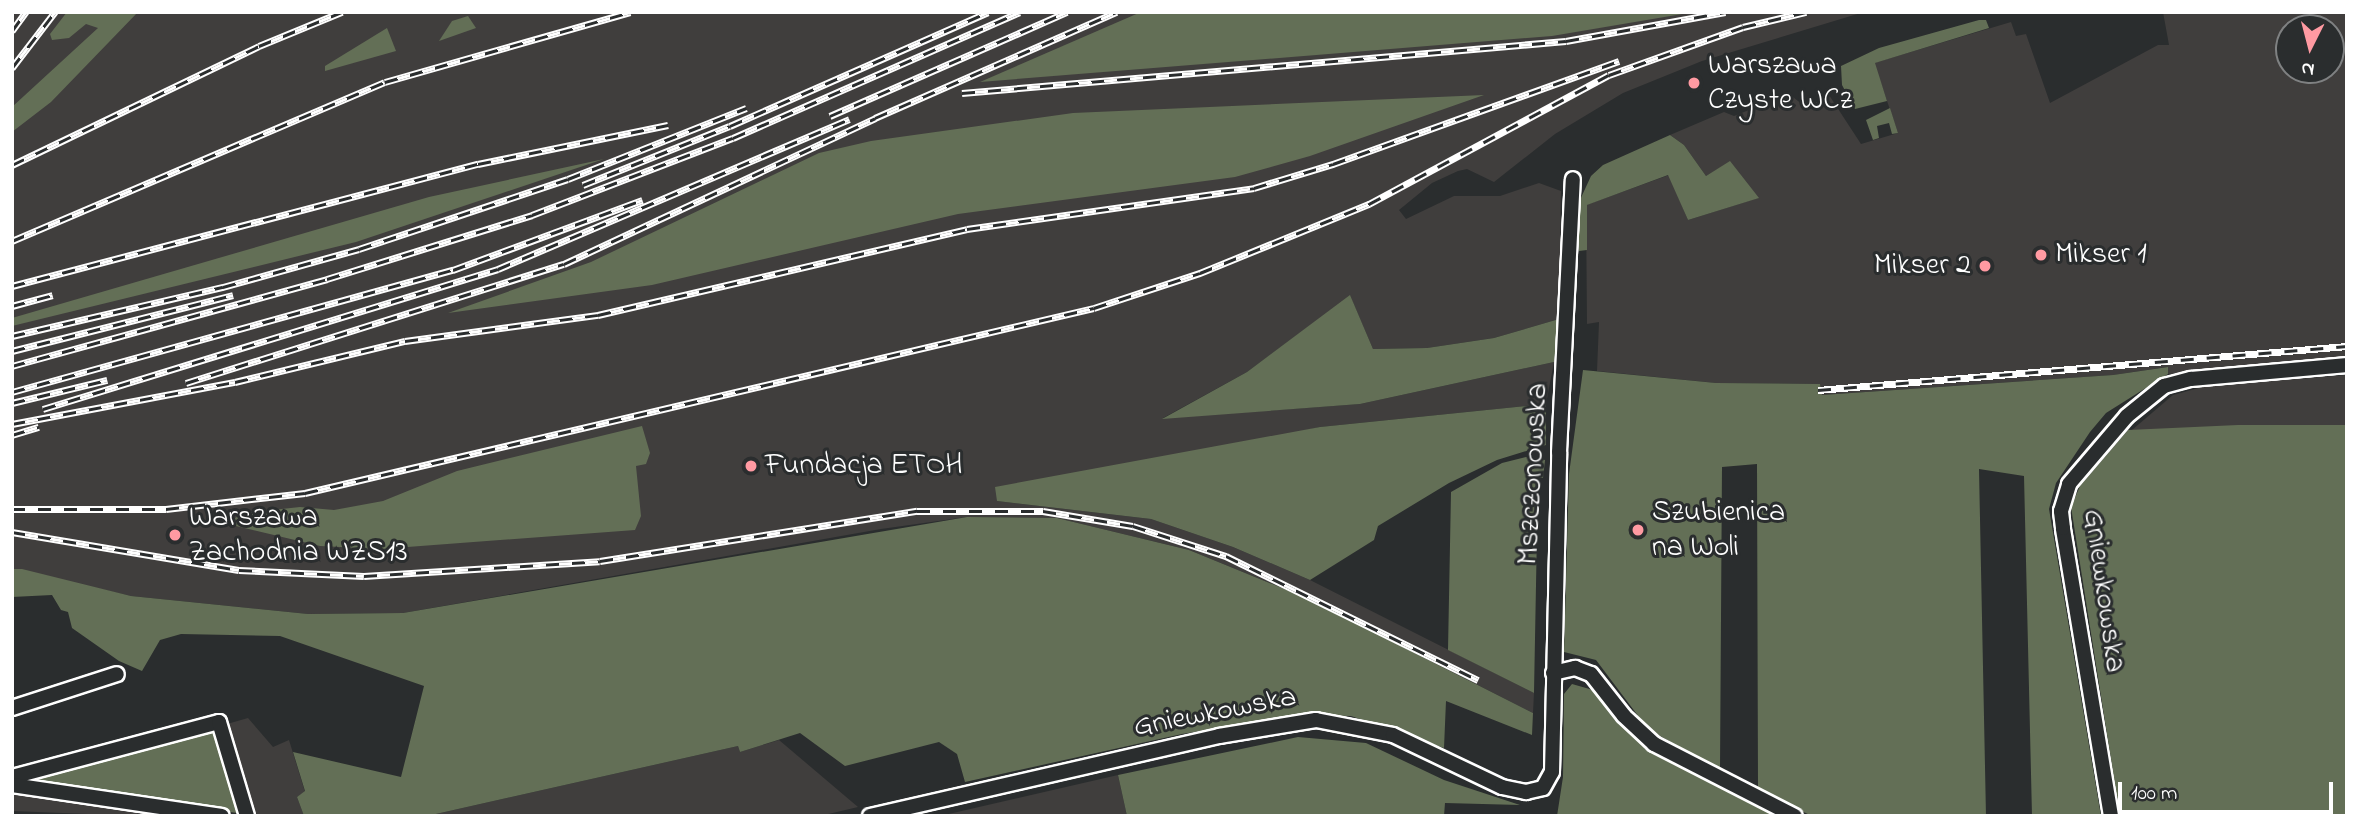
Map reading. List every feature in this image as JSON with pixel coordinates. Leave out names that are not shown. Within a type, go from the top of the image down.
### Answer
[{"type":"street","name":"Mszczonowska","points":[[1552,772],[1553,673],[1573,179]]},
{"type":"street","name":"Gniewkowska","points":[[2111,816],[2063,528],[2061,511],[2069,484],[2127,416],[2164,386],[2191,379],[2347,365]]},
{"type":"street","points":[[1553,673],[1575,668],[1591,674],[1624,716],[1654,744],[1795,816]]},
{"type":"street","points":[[12,708],[117,674]]},
{"type":"street","name":"Gniewkowska","points":[[870,816],[1219,736],[1316,720],[1393,735],[1515,791],[1543,788],[1552,772]]},
{"type":"street","points":[[12,777],[219,722],[247,816]]},
{"type":"street","points":[[12,785],[222,816]]},
{"type":"shaded area","points":[[12,12],[1864,12],[1702,61],[1623,93],[1555,134],[1494,182],[1467,169],[1458,171],[1432,183],[1399,210],[1406,219],[1454,196],[1500,196],[1539,183],[1561,191],[1559,319],[1494,338],[1427,348],[1373,349],[1350,296],[1247,372],[1163,418],[1360,404],[1554,362],[1546,404],[1320,427],[997,501],[1151,519],[1233,547],[1310,580],[1534,693],[1533,713],[1304,597],[1189,550],[1057,518],[967,517],[881,529],[403,613],[308,614],[131,596],[12,569]]},
{"type":"shaded area","points":[[2163,12],[2347,12],[2347,358],[2168,374],[2167,367],[2113,375],[1821,395],[1820,384],[1716,383],[1597,371],[1599,322],[1587,324],[1586,205],[1669,175],[1688,220],[1758,198],[1730,162],[1706,176],[1684,145],[1670,135],[1724,112],[1734,116],[1789,94],[1807,108],[1829,95],[1861,144],[1898,133],[1874,63],[2011,22],[2016,36],[2026,34],[2050,103],[2158,45],[2169,45]]},
{"type":"shaded area","points":[[2347,375],[2347,654],[2105,453],[2173,395],[2206,386]]},
{"type":"shaded area","points":[[248,718],[273,747],[289,740],[305,792],[297,797],[304,816],[253,816],[227,724]]},
{"type":"shaded area","points":[[779,740],[858,807],[820,816],[427,816],[738,746],[740,752]]},
{"type":"shaded area","points":[[1118,775],[1127,816],[940,816]]},
{"type":"shaded area","points":[[12,789],[139,808],[137,816],[12,811]]},
{"type":"green space","points":[[67,12],[138,12],[51,102],[12,132],[12,107],[98,28],[86,24],[69,38],[52,40],[50,34]]},
{"type":"green space","points":[[1141,12],[1694,12],[1552,36],[980,82]]},
{"type":"green space","points":[[468,16],[476,28],[439,41],[452,21]]},
{"type":"green space","points":[[1986,20],[1989,28],[1875,63],[1887,101],[1855,109],[1842,85],[1841,66],[1879,48]]},
{"type":"green space","points":[[387,28],[396,51],[325,71],[325,66]]},
{"type":"green space","points":[[1484,95],[1310,156],[1235,177],[958,214],[652,285],[448,313],[591,262],[819,153],[871,141],[1073,113]]},
{"type":"green space","points":[[1890,108],[1898,133],[1892,134],[1889,123],[1877,126],[1879,138],[1873,140],[1866,120]]},
{"type":"green space","points":[[1670,135],[1684,145],[1706,176],[1730,161],[1759,198],[1688,220],[1668,175],[1587,205],[1587,250],[1579,251],[1579,202],[1591,176],[1603,165]]},
{"type":"green space","points":[[604,159],[356,242],[12,326],[12,318],[429,197]]},
{"type":"green space","points":[[1350,295],[1373,349],[1427,348],[1494,338],[1559,319],[1554,362],[1360,404],[1162,419],[1247,372]]},
{"type":"green space","points":[[2168,367],[2168,374],[2106,413],[2090,432],[2056,483],[2049,509],[2101,816],[2032,816],[2024,476],[1979,469],[1986,816],[1812,816],[1758,790],[1757,464],[1722,467],[1720,770],[1648,729],[1596,660],[1564,652],[1569,474],[1583,370],[1716,383],[1820,384],[1822,395],[2113,375]]},
{"type":"green space","points":[[1546,404],[1546,445],[1497,460],[1449,483],[1378,526],[1374,540],[1310,580],[1233,547],[1151,519],[997,501],[995,487],[1320,427]]},
{"type":"green space","points":[[2238,425],[2347,425],[2347,816],[2120,816],[2071,507],[2080,486],[2128,430]]},
{"type":"green space","points":[[642,426],[650,453],[646,464],[636,466],[641,516],[635,530],[381,549],[320,546],[236,526],[235,518],[245,513],[300,507],[334,510],[383,501],[457,471]]},
{"type":"green space","points":[[1526,457],[1545,460],[1543,478],[1538,478],[1534,693],[1448,650],[1451,492],[1502,463]]},
{"type":"green space","points":[[967,517],[1057,518],[1189,550],[1304,597],[1533,713],[1532,735],[1446,701],[1444,748],[1351,716],[1299,715],[1182,734],[965,782],[957,754],[939,742],[845,766],[800,733],[740,752],[738,746],[427,816],[304,816],[297,797],[305,791],[293,752],[401,777],[424,686],[280,636],[181,634],[160,640],[142,671],[119,661],[72,628],[68,612],[61,610],[52,595],[12,597],[12,569],[22,569],[131,596],[308,614],[403,613]]},
{"type":"green space","points":[[1572,684],[1593,690],[1649,749],[1778,816],[1557,816],[1563,777],[1564,694]]},
{"type":"green space","points":[[214,730],[237,813],[49,786],[39,780],[41,774]]},
{"type":"green space","points":[[1298,737],[1366,743],[1444,780],[1520,805],[1445,803],[1444,816],[1127,816],[1118,775]]},
{"type":"railway","points":[[12,31],[26,12]]},
{"type":"railway","points":[[12,68],[55,12]]},
{"type":"railway","points":[[12,165],[259,46],[342,12]]},
{"type":"railway","points":[[12,241],[385,82],[630,12]]},
{"type":"railway","points":[[583,185],[730,126],[988,12]]},
{"type":"railway","points":[[12,366],[327,279],[532,215],[733,138],[1020,12]]},
{"type":"railway","points":[[830,116],[1067,12]]},
{"type":"railway","points":[[186,383],[564,264],[875,118],[1117,12]]},
{"type":"railway","points":[[962,93],[1566,41],[1725,12]]},
{"type":"railway","points":[[12,509],[166,509],[305,493],[1094,308],[1200,273],[1369,204],[1609,75],[1743,27],[1806,12]]},
{"type":"railway","points":[[12,424],[235,382],[405,341],[598,315],[967,229],[1254,188],[1333,164],[1619,61]]},
{"type":"railway","points":[[12,336],[223,287],[359,249],[568,179],[746,108]]},
{"type":"railway","points":[[43,409],[498,269],[849,119]]},
{"type":"railway","points":[[12,286],[478,164],[668,125]]},
{"type":"railway","points":[[12,392],[453,270],[642,200]]},
{"type":"railway","points":[[12,306],[53,295]]},
{"type":"railway","points":[[12,351],[233,295]]},
{"type":"railway","points":[[1818,390],[2347,346]]},
{"type":"railway","points":[[12,403],[107,380]]},
{"type":"railway","points":[[12,435],[39,427]]},
{"type":"railway","points":[[12,532],[239,570],[364,576],[600,561],[917,511],[1043,511],[1133,526],[1226,556],[1478,680]]},
{"type":"place","name":"Warszawa Czyste WCz","points":[[1694,83]]},
{"type":"place","name":"Mikser 1","points":[[2041,255]]},
{"type":"place","name":"Mikser 2","points":[[1985,266]]},
{"type":"place","name":"Fundacja ETOH","points":[[751,466]]},
{"type":"place","name":"Szubienica na Woli","points":[[1638,530]]},
{"type":"place","name":"Warszawa Zachodnia WZS13","points":[[175,535]]}]
